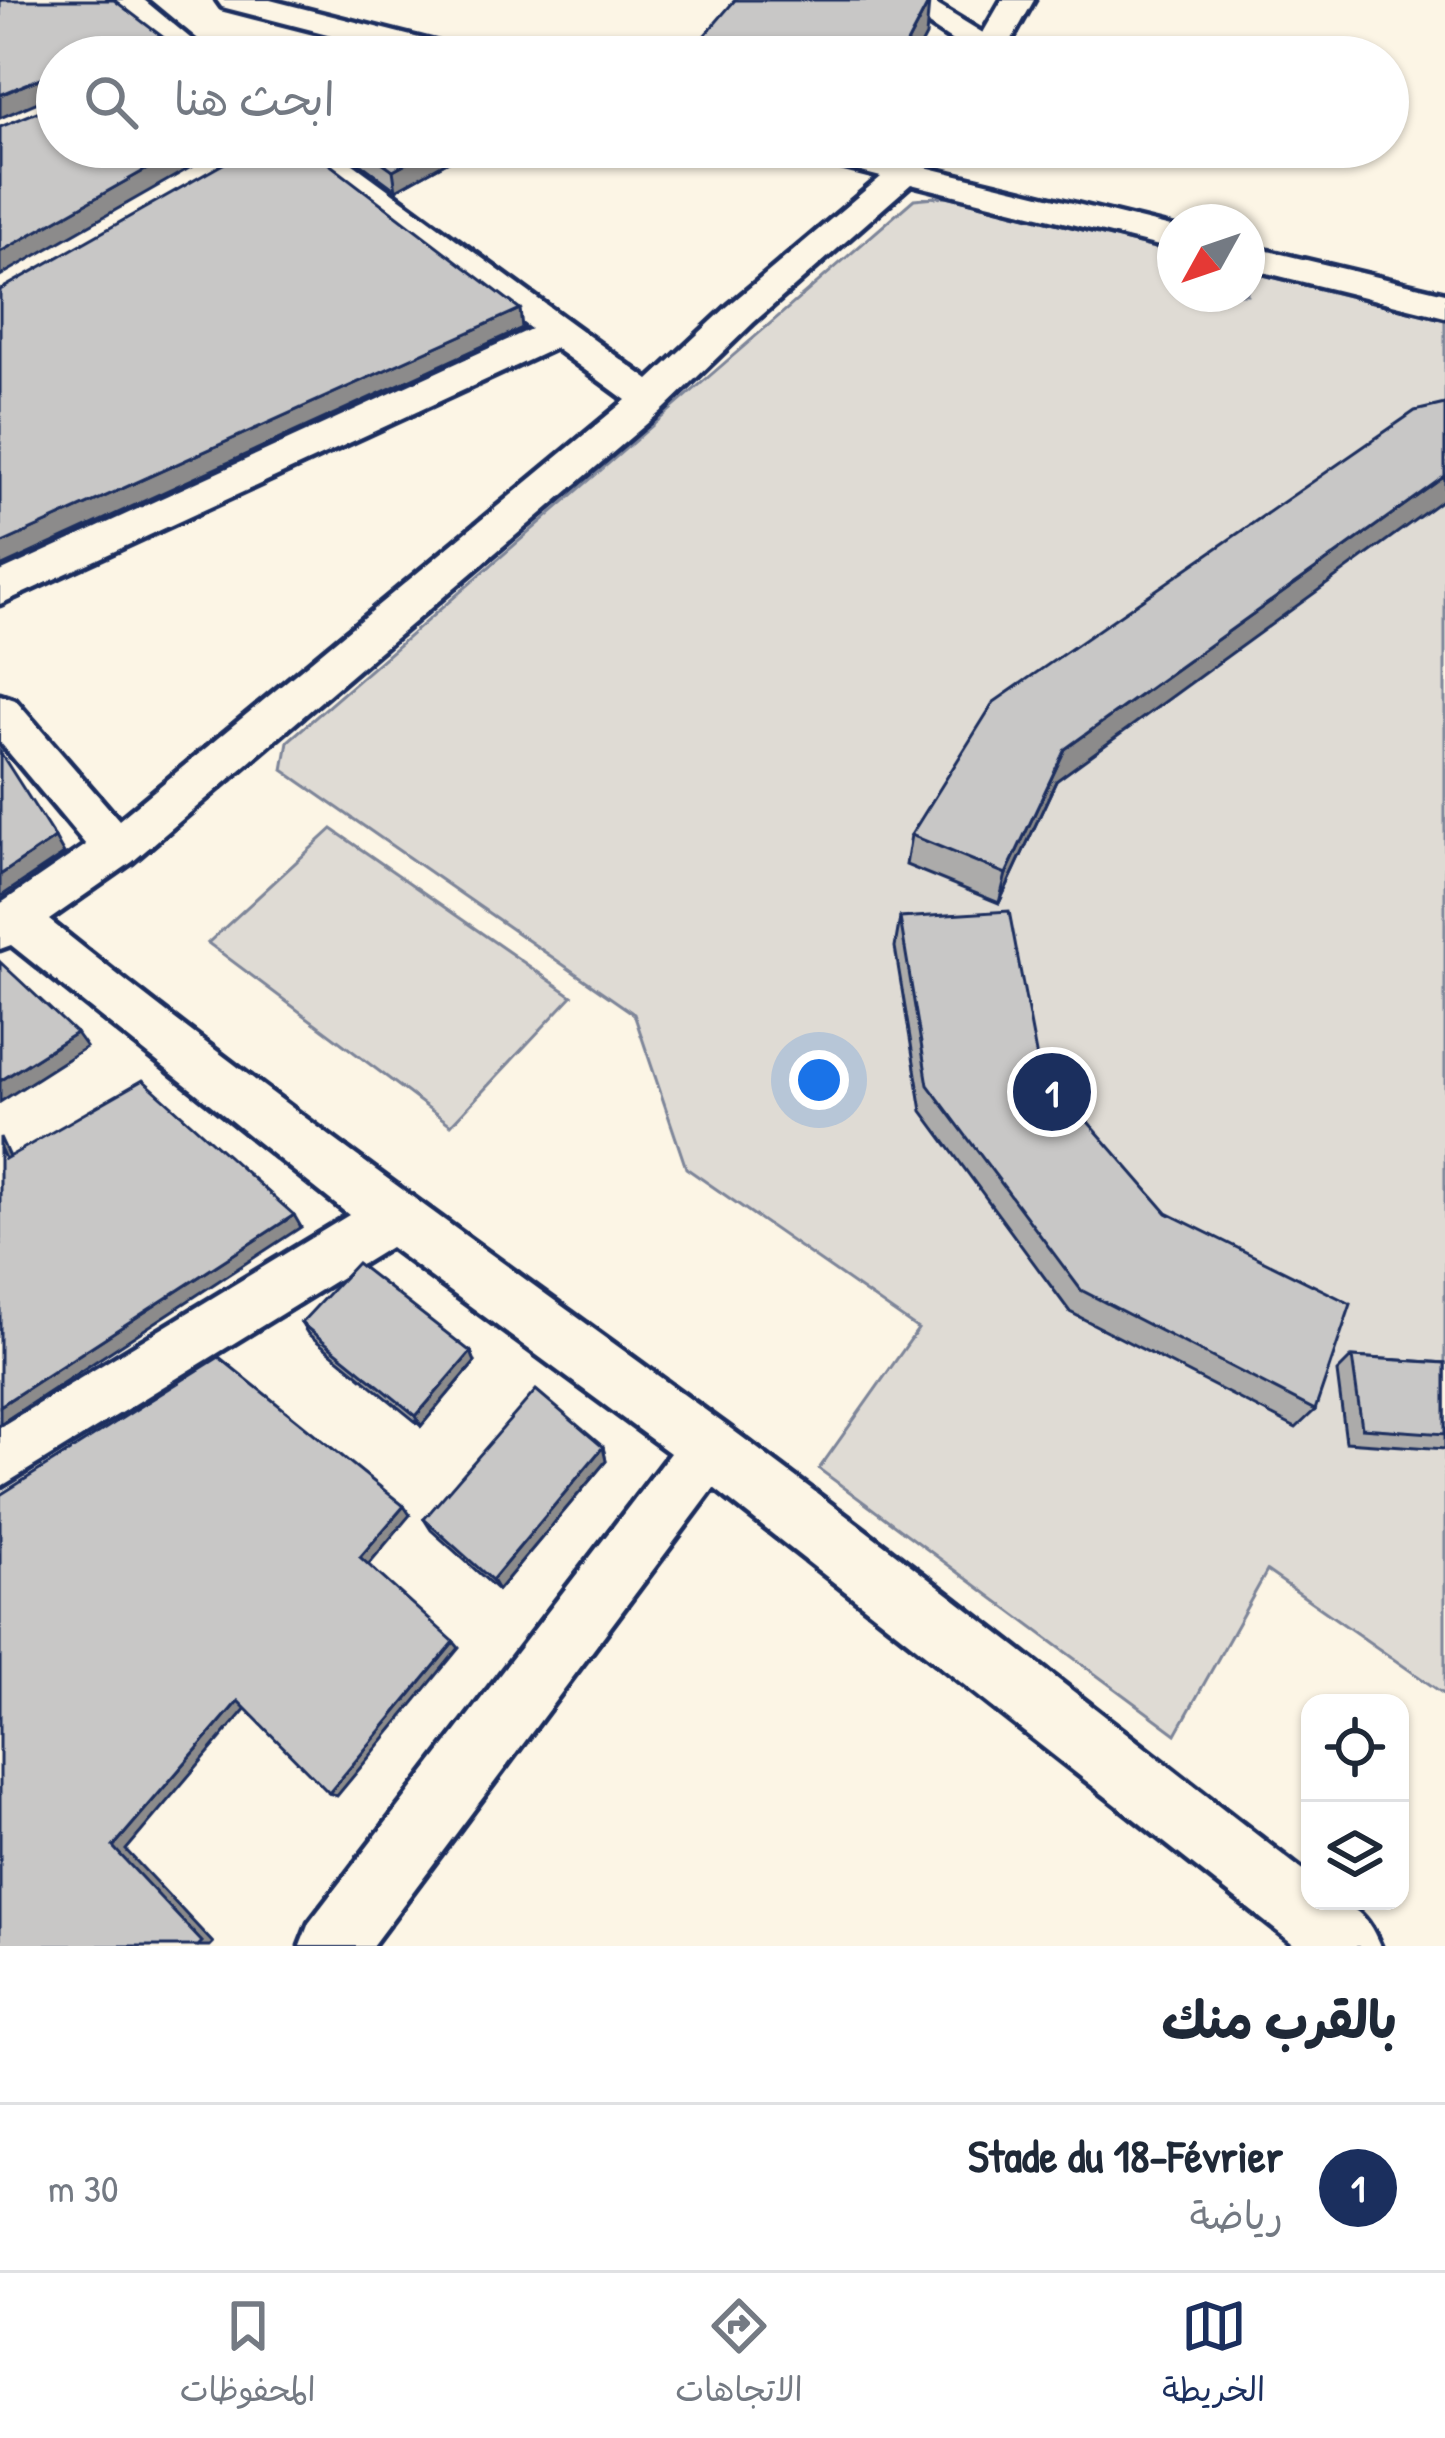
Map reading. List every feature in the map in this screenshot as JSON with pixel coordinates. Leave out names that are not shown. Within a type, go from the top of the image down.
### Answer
[{"type":"street","points":[[124,0],[165,36]]},
{"type":"street","points":[[233,0],[373,36]]},
{"type":"street","points":[[907,0],[961,36]]},
{"type":"street","points":[[998,36],[1018,0]]},
{"type":"street","points":[[336,168],[651,400]]},
{"type":"street","points":[[904,168],[651,400],[116,850],[8,925],[392,1217],[709,1448],[1348,1946]]},
{"type":"street","points":[[940,168],[1157,234]]},
{"type":"street","points":[[1265,261],[1445,305]]},
{"type":"street","points":[[0,589],[557,332]]},
{"type":"street","points":[[0,712],[116,850]]},
{"type":"street","points":[[0,1460],[392,1217]]},
{"type":"street","points":[[332,1946],[709,1448]]},
{"type":"shaded area","points":[[947,196],[1157,248],[1157,312],[1265,312],[1265,275],[1445,320],[1445,1695],[1267,1571],[1176,1734],[819,1469],[918,1329],[686,1168],[634,1014],[283,770],[288,741],[914,199]]},
{"type":"shaded area","points":[[332,829],[572,996],[451,1125],[208,943]]},
{"type":"building","points":[[0,0],[114,0],[161,36],[36,36],[36,80],[0,95]]},
{"type":"building","points":[[735,0],[929,2],[911,36],[704,36]]},
{"type":"building","points":[[36,112],[36,168],[149,168],[0,252],[0,127]]},
{"type":"building","points":[[216,168],[335,168],[520,309],[0,544],[0,290]]},
{"type":"building","points":[[1445,404],[1445,476],[1065,749],[1006,874],[911,835],[994,702],[1415,411]]},
{"type":"building","points":[[0,752],[55,838],[0,875]]},
{"type":"building","points":[[1009,911],[1038,1064],[1167,1213],[1351,1304],[1315,1410],[1081,1290],[928,1085],[900,918]]},
{"type":"building","points":[[0,962],[76,1033],[0,1081]]},
{"type":"building","points":[[143,1080],[294,1215],[0,1406],[0,1148],[5,1159]]},
{"type":"building","points":[[357,1263],[471,1352],[416,1416],[301,1323]]},
{"type":"building","points":[[219,1357],[404,1506],[360,1557],[454,1642],[329,1793],[238,1701],[113,1847],[202,1942],[198,1946],[0,1946],[0,1495]]},
{"type":"building","points":[[1352,1357],[1445,1363],[1445,1434],[1362,1428]]},
{"type":"building","points":[[536,1390],[603,1447],[492,1580],[424,1519]]},
{"type":"place","name":"Stade du 18-Février","points":[[1052,1092]]}]
